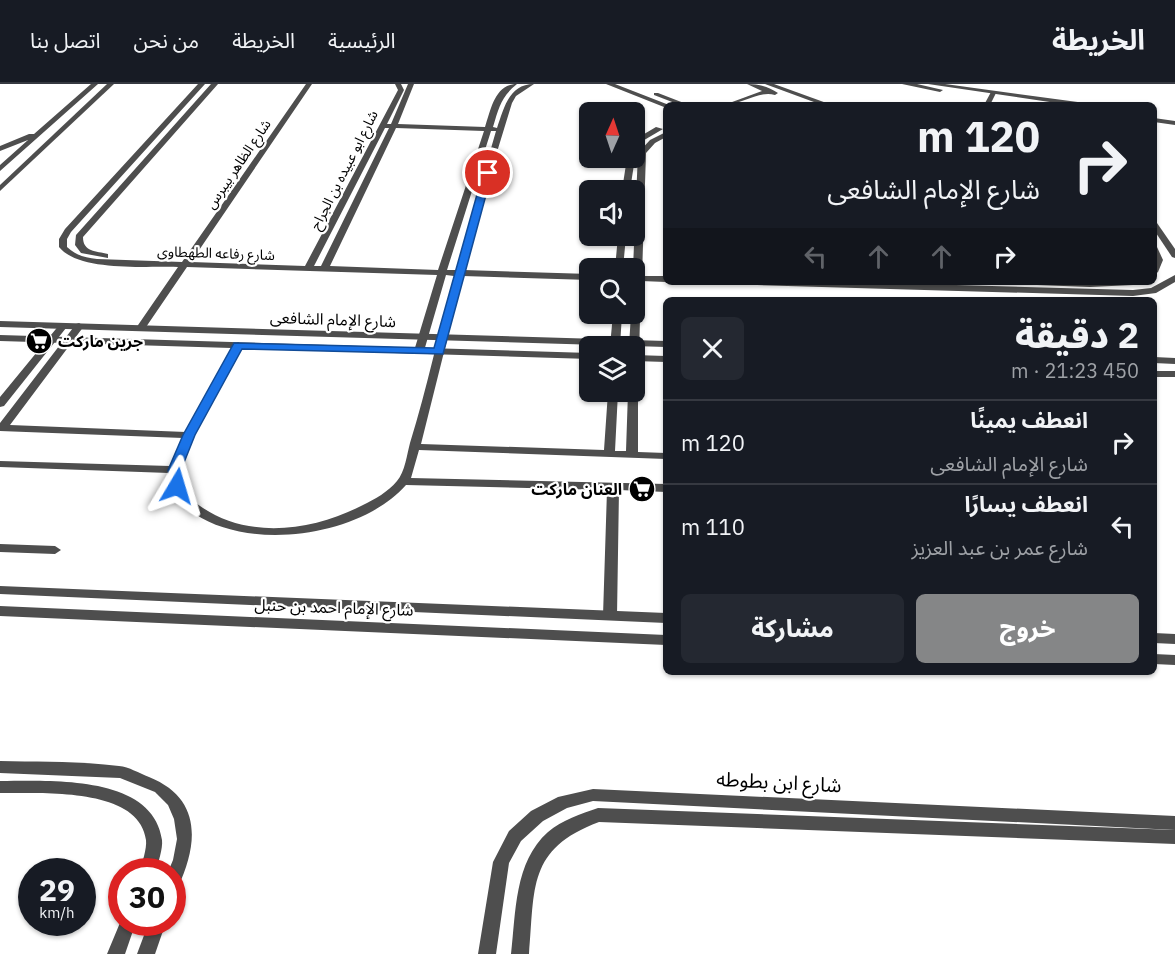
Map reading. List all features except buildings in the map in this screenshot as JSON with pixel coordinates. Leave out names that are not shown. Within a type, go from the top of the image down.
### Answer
[{"type":"street","points":[[0,169],[95,84]]},
{"type":"street","points":[[0,189],[111,84]]},
{"type":"street","name":"شارع رفاعه الطهطاوى","points":[[202,84],[68,231],[63,238],[63,247],[75,257],[97,262],[188,262],[443,269],[579,269]]},
{"type":"street","name":"شارع رفاعه الطهطاوى","points":[[188,262],[96,255],[84,251],[79,245],[82,232],[215,84]]},
{"type":"street","name":"شارع الظاهر بيبرس","points":[[141,328],[309,84]]},
{"type":"street","name":"شارع ابو عبيده بن الجراح","points":[[310,265],[401,90],[398,84]]},
{"type":"street","name":"شارع ابو عبيده بن الجراح","points":[[326,266],[394,125],[411,84]]},
{"type":"street","points":[[419,351],[488,127],[500,94],[514,84]]},
{"type":"street","points":[[238,345],[189,435],[175,470],[177,486],[185,501],[201,514],[231,526],[278,532],[338,521],[365,510],[387,496],[403,481],[415,447],[501,127],[513,95],[531,84]]},
{"type":"street","points":[[609,84],[663,105]]},
{"type":"street","points":[[630,84],[678,102]]},
{"type":"street","points":[[750,84],[768,87],[802,102]]},
{"type":"street","points":[[905,84],[1057,102]]},
{"type":"street","points":[[931,84],[1029,102]]},
{"type":"street","points":[[735,102],[768,87]]},
{"type":"street","points":[[754,102],[778,91],[787,91],[820,102]]},
{"type":"street","points":[[988,102],[992,95]]},
{"type":"street","points":[[1157,114],[1175,117]]},
{"type":"street","points":[[1157,120],[1175,123]]},
{"type":"street","points":[[382,124],[501,127]]},
{"type":"street","points":[[645,136],[663,128]]},
{"type":"street","points":[[0,149],[41,132]]},
{"type":"street","points":[[637,258],[642,153],[646,146],[663,136]]},
{"type":"street","points":[[137,156],[151,156]]},
{"type":"street","points":[[1157,234],[1175,255]]},
{"type":"street","name":"شارع رفاعه الطهطاوى","points":[[462,269],[579,276]]},
{"type":"street","points":[[645,273],[663,271]]},
{"type":"street","points":[[645,276],[663,278]]},
{"type":"street","points":[[934,285],[1153,291],[1175,278]]},
{"type":"street","points":[[1057,289],[1100,285]]},
{"type":"street","name":"شارع الإمام الشافعى","points":[[0,324],[579,343]]},
{"type":"street","points":[[0,404],[63,326]]},
{"type":"street","points":[[1,428],[79,326]]},
{"type":"street","name":"شارع الإمام الشافعى","points":[[0,338],[579,356]]},
{"type":"street","name":"شارع الإمام الشافعى","points":[[645,343],[663,344]]},
{"type":"street","points":[[645,358],[663,359]]},
{"type":"street","points":[[1157,360],[1175,361]]},
{"type":"street","points":[[1157,374],[1175,374]]},
{"type":"street","points":[[609,454],[612,402]]},
{"type":"street","points":[[632,455],[633,402]]},
{"type":"street","points":[[1,428],[189,435]]},
{"type":"street","points":[[415,447],[663,456]]},
{"type":"street","points":[[0,464],[175,470]]},
{"type":"street","points":[[403,481],[663,488]]},
{"type":"street","points":[[610,616],[614,487]]},
{"type":"street","points":[[0,548],[55,550]]},
{"type":"street","name":"شارع الإمام احمد بن حنبل","points":[[0,590],[663,618]]},
{"type":"street","points":[[358,626],[365,605]]},
{"type":"street","name":"شارع الإمام احمد بن حنبل","points":[[0,611],[663,640]]},
{"type":"street","points":[[1157,638],[1175,639]]},
{"type":"street","points":[[1157,659],[1175,660]]},
{"type":"street","points":[[0,767],[121,772],[160,788],[174,801],[182,819],[185,838],[181,858]]},
{"type":"street","points":[[0,787],[101,792],[119,796],[133,804],[144,816],[151,830],[154,846],[151,858]]},
{"type":"street","name":"شارع ابن بطوطه","points":[[487,954],[501,861],[515,836],[537,816],[564,802],[593,795],[1175,823]]},
{"type":"street","points":[[942,811],[945,828]]},
{"type":"street","points":[[520,954],[529,877],[537,855],[553,836],[574,822],[598,815],[1175,837]]},
{"type":"street","points":[[116,954],[123,936]]},
{"type":"street","points":[[146,954],[153,936]]},
{"type":"place","name":"جرين ماركت","points":[[39,341]]},
{"type":"place","name":"العنان ماركت","points":[[642,489]]},
{"type":"route","points":[[177,486],[175,470],[189,435],[238,345],[439,352],[488,173]]}]
